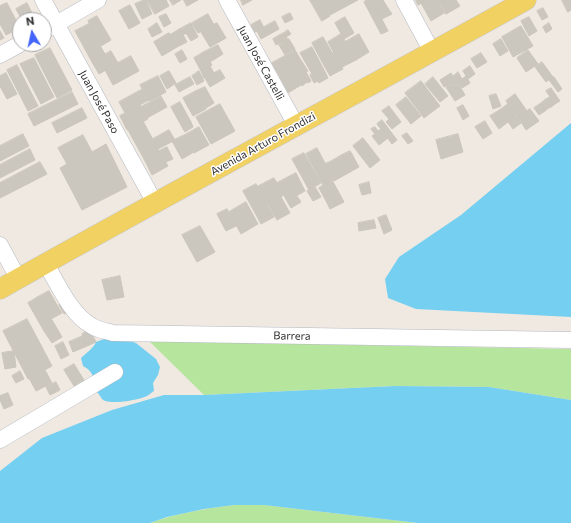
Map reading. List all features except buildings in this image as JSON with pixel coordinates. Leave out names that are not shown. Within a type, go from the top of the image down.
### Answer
[{"type":"main road","name":"Avenida Arturo Frondizi","points":[[0,289],[526,0]]},
{"type":"street","name":"Juan José Paso","points":[[43,0],[46,12]]},
{"type":"street","points":[[52,26],[98,0]]},
{"type":"street","name":"Juan José Castelli","points":[[227,0],[296,125]]},
{"type":"street","points":[[404,0],[432,52]]},
{"type":"street","name":"Juan José Paso","points":[[52,30],[155,203]]},
{"type":"street","points":[[0,55],[12,48]]},
{"type":"street","points":[[0,245],[18,278]]},
{"type":"street","name":"Barrera","points":[[46,264],[80,318],[93,327],[113,333],[571,340]]},
{"type":"street","points":[[0,440],[115,372]]},
{"type":"green space","points":[[149,341],[571,349],[571,400],[489,387],[395,386],[204,395]]},
{"type":"green space","points":[[234,505],[264,505],[418,523],[150,523],[181,514]]},
{"type":"water","points":[[571,123],[571,317],[416,309],[388,298],[385,279],[399,257],[461,215]]},
{"type":"water","points":[[112,336],[136,343],[156,359],[160,367],[158,375],[153,383],[154,391],[148,396],[112,402],[103,400],[97,392],[91,372],[83,366],[81,358],[96,342]]},
{"type":"water","points":[[395,386],[489,387],[571,400],[571,523],[418,523],[264,505],[234,505],[204,509],[167,517],[150,523],[0,523],[0,471],[42,438],[112,410],[164,395],[204,395]]}]
